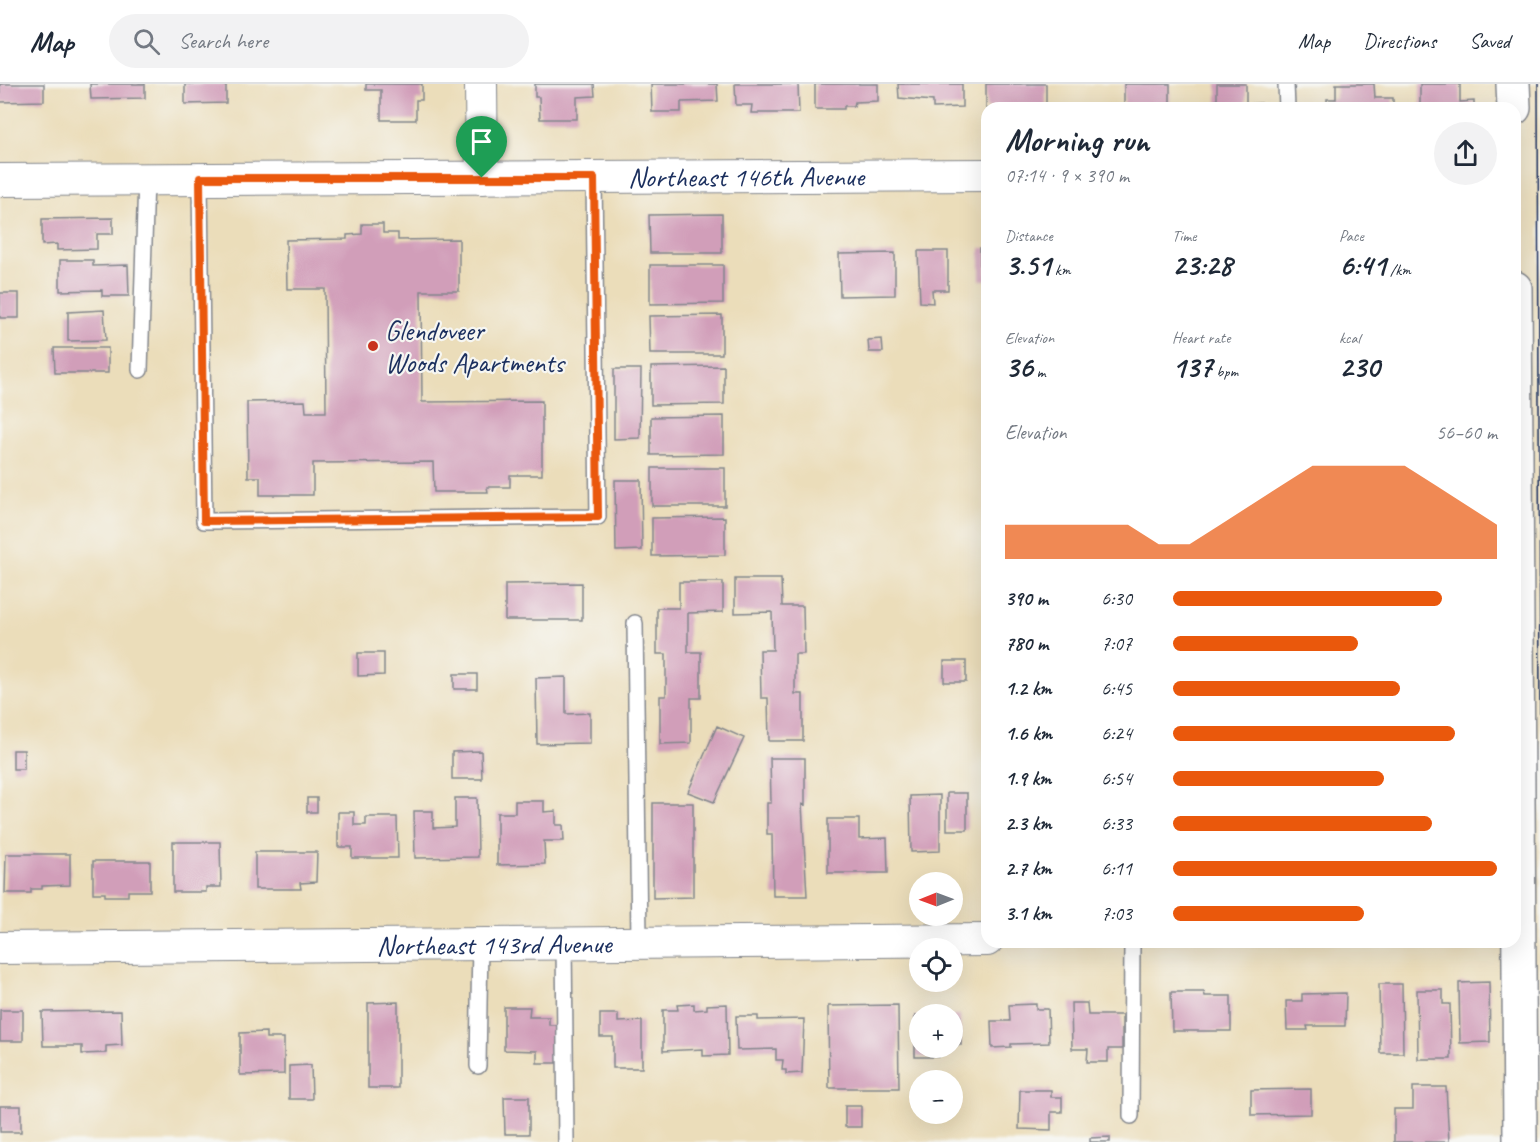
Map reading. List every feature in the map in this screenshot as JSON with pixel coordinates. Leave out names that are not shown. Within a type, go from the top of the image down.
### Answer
[{"type":"street","points":[[481,84],[482,178]]},
{"type":"street","points":[[1513,84],[1514,102]]},
{"type":"street","name":"Northeast 146th Avenue","points":[[0,180],[981,175]]},
{"type":"street","name":"Northeast 143rd Avenue","points":[[0,948],[639,941],[981,940]]},
{"type":"street","points":[[1517,948],[1520,1142]]},
{"type":"lane","points":[[1286,84],[1287,102]]},
{"type":"lane","points":[[200,178],[204,521],[598,517],[594,178]]},
{"type":"lane","points":[[140,370],[146,179]]},
{"type":"lane","points":[[635,623],[639,941]]},
{"type":"lane","points":[[564,942],[566,1142]]},
{"type":"lane","points":[[478,1066],[480,943]]},
{"type":"lane","points":[[1131,1116],[1132,948]]},
{"type":"building","points":[[0,84],[44,84],[44,101],[0,102]]},
{"type":"building","points":[[90,84],[145,84],[145,98],[91,99]]},
{"type":"building","points":[[185,84],[226,84],[226,103],[185,104]]},
{"type":"building","points":[[366,84],[422,84],[422,100],[416,100],[416,120],[381,120],[381,90],[366,90]]},
{"type":"building","points":[[535,84],[594,84],[595,96],[577,97],[577,119],[540,119],[539,97],[535,97]]},
{"type":"building","points":[[651,84],[717,84],[718,101],[681,102],[681,112],[652,112]]},
{"type":"building","points":[[735,84],[798,84],[799,113],[751,113],[752,105],[736,105]]},
{"type":"building","points":[[815,84],[878,84],[878,101],[855,102],[854,106],[844,106],[844,109],[815,109]]},
{"type":"building","points":[[898,84],[962,84],[962,107],[933,108],[933,101],[899,98]]},
{"type":"building","points":[[986,84],[1046,84],[1046,102],[986,102]]},
{"type":"building","points":[[1124,84],[1170,84],[1170,102],[1124,102]]},
{"type":"building","points":[[1217,84],[1246,84],[1246,102],[1217,102]]},
{"type":"building","points":[[1336,84],[1374,84],[1375,98],[1393,98],[1393,102],[1327,102],[1327,99],[1336,99]]},
{"type":"building","points":[[1420,84],[1460,84],[1460,102],[1420,102]]},
{"type":"building","points":[[722,214],[722,253],[650,253],[649,215]]},
{"type":"building","points":[[113,218],[113,234],[97,234],[97,249],[57,250],[57,244],[42,245],[42,219]]},
{"type":"building","name":"Glendoveer Woods Apartments","points":[[362,224],[383,224],[383,233],[398,233],[398,240],[459,239],[459,291],[421,291],[422,402],[542,401],[542,475],[510,475],[510,487],[487,487],[488,492],[434,492],[433,462],[313,463],[313,495],[260,495],[260,477],[248,477],[247,402],[305,401],[306,412],[326,412],[325,289],[287,289],[286,240],[347,239],[347,235],[362,234]]},
{"type":"building","points":[[980,248],[981,248],[981,280]]},
{"type":"building","points":[[918,251],[948,251],[948,290],[932,290],[933,303],[920,302]]},
{"type":"building","points":[[895,253],[895,295],[840,296],[839,254]]},
{"type":"building","points":[[60,260],[93,260],[93,266],[128,265],[129,296],[102,296],[102,290],[60,291]]},
{"type":"building","points":[[650,265],[723,265],[723,303],[650,304]]},
{"type":"building","points":[[0,293],[19,293],[19,318],[0,318]]},
{"type":"building","points":[[104,310],[106,340],[68,341],[68,312]]},
{"type":"building","points":[[722,315],[722,354],[650,354],[649,316]]},
{"type":"building","points":[[882,339],[883,352],[869,352],[868,340]]},
{"type":"building","points":[[54,348],[108,348],[108,373],[55,373]]},
{"type":"building","points":[[724,366],[724,404],[651,405],[651,367]]},
{"type":"building","points":[[614,369],[641,369],[640,438],[614,439]]},
{"type":"building","points":[[724,416],[724,454],[651,455],[651,417]]},
{"type":"building","points":[[652,468],[725,468],[725,506],[652,506]]},
{"type":"building","points":[[615,480],[641,480],[642,550],[616,551]]},
{"type":"building","points":[[725,517],[725,555],[652,556],[652,518]]},
{"type":"building","points":[[735,579],[781,579],[782,606],[803,606],[804,654],[795,654],[795,694],[803,694],[803,741],[769,741],[768,698],[761,698],[760,650],[773,650],[772,612],[735,613]]},
{"type":"building","points":[[679,582],[723,582],[723,612],[688,613],[688,652],[701,652],[701,698],[691,698],[691,743],[660,744],[660,696],[666,696],[666,654],[657,654],[657,608],[679,608]]},
{"type":"building","points":[[582,583],[582,620],[505,620],[505,584]]},
{"type":"building","points":[[358,653],[384,653],[384,675],[358,676]]},
{"type":"building","points":[[944,661],[966,661],[966,682],[944,682]]},
{"type":"building","points":[[454,674],[477,674],[477,689],[454,689]]},
{"type":"building","points":[[566,677],[566,714],[590,713],[590,743],[537,744],[536,678]]},
{"type":"building","points":[[717,726],[744,738],[714,802],[688,792]]},
{"type":"building","points":[[13,750],[24,750],[24,769],[13,769]]},
{"type":"building","points":[[481,751],[482,779],[452,779],[452,752]]},
{"type":"building","points":[[770,758],[805,758],[805,805],[802,804],[807,896],[773,896],[772,834],[767,834],[767,803],[771,803]]},
{"type":"building","points":[[947,793],[967,793],[967,830],[947,830]]},
{"type":"building","points":[[940,795],[940,851],[911,852],[910,796]]},
{"type":"building","points":[[307,798],[317,798],[317,812],[307,812]]},
{"type":"building","points":[[455,798],[477,798],[478,857],[415,858],[414,811],[433,811],[433,828],[455,827]]},
{"type":"building","points":[[515,801],[544,801],[544,812],[556,811],[556,825],[563,825],[564,841],[544,841],[545,864],[497,865],[497,813],[515,813]]},
{"type":"building","points":[[653,803],[693,803],[693,897],[653,898]]},
{"type":"building","points":[[338,812],[354,812],[354,825],[366,825],[366,817],[397,817],[398,858],[352,858],[352,847],[338,847]]},
{"type":"building","points":[[828,819],[859,819],[859,839],[887,838],[888,873],[828,873]]},
{"type":"building","points":[[173,842],[220,842],[221,887],[206,887],[206,892],[173,892]]},
{"type":"building","points":[[255,852],[317,852],[316,882],[300,883],[301,889],[255,889]]},
{"type":"building","points":[[6,854],[70,854],[70,885],[42,886],[42,889],[31,889],[31,893],[5,893]]},
{"type":"building","points":[[93,861],[150,861],[150,891],[128,891],[128,896],[105,896],[105,893],[93,893]]},
{"type":"building","points":[[1489,982],[1490,1042],[1460,1043],[1459,983]]},
{"type":"building","points":[[1379,984],[1402,984],[1403,1053],[1380,1053]]},
{"type":"building","points":[[1417,990],[1443,990],[1443,1004],[1450,1004],[1451,1059],[1418,1059]]},
{"type":"building","points":[[1171,992],[1204,992],[1205,996],[1231,996],[1231,1031],[1172,1031]]},
{"type":"building","points":[[1346,993],[1345,1026],[1307,1026],[1308,1030],[1287,1030],[1286,1001],[1302,1001],[1302,994]]},
{"type":"building","points":[[398,1002],[398,1088],[368,1088],[368,1003]]},
{"type":"building","points":[[1071,1003],[1087,1003],[1088,1015],[1122,1015],[1122,1049],[1108,1049],[1108,1062],[1087,1062],[1088,1049],[1072,1049]]},
{"type":"building","points":[[694,1004],[694,1010],[707,1009],[707,1005],[727,1004],[728,1055],[703,1056],[703,1049],[663,1051],[663,1010],[678,1010],[677,1005]]},
{"type":"building","points":[[1036,1004],[1036,1009],[1048,1009],[1049,1043],[1011,1044],[1011,1047],[992,1048],[991,1021],[1010,1021],[1009,1005]]},
{"type":"building","points":[[898,1005],[899,1088],[829,1088],[828,1006]]},
{"type":"building","points":[[504,1007],[530,1007],[529,1017],[549,1017],[549,1025],[558,1025],[559,1063],[537,1063],[537,1051],[504,1050]]},
{"type":"building","points":[[0,1010],[23,1010],[23,1041],[0,1041]]},
{"type":"building","points":[[121,1011],[122,1045],[106,1046],[106,1053],[82,1054],[82,1046],[43,1046],[42,1012]]},
{"type":"building","points":[[600,1014],[618,1014],[618,1022],[642,1021],[642,1068],[613,1068],[613,1037],[600,1037]]},
{"type":"building","points":[[736,1016],[758,1016],[758,1020],[804,1019],[802,1073],[786,1074],[786,1070],[782,1070],[783,1060],[776,1060],[776,1049],[737,1050]]},
{"type":"building","points":[[266,1032],[266,1038],[284,1038],[284,1074],[240,1075],[240,1033]]},
{"type":"building","points":[[311,1065],[312,1099],[289,1099],[289,1066]]},
{"type":"building","points":[[1413,1087],[1446,1087],[1449,1142],[1394,1142],[1394,1109],[1413,1109]]},
{"type":"building","points":[[1311,1089],[1311,1114],[1251,1115],[1251,1090]]},
{"type":"building","points":[[1020,1090],[1051,1090],[1051,1097],[1062,1097],[1062,1112],[1051,1112],[1051,1130],[1019,1129]]},
{"type":"building","points":[[504,1097],[529,1097],[529,1134],[505,1134]]},
{"type":"building","points":[[0,1106],[21,1106],[21,1132],[0,1132]]},
{"type":"building","points":[[845,1106],[861,1106],[861,1127],[845,1127]]},
{"type":"building","points":[[1110,1137],[1110,1142],[1090,1142],[1090,1138]]},
{"type":"tram line","points":[[1538,84],[1540,725]]},
{"type":"place","name":"Glendoveer Woods Apartments","points":[[373,346]]},
{"type":"route","points":[[200,178],[482,178],[594,178],[598,517],[204,521],[200,178]]}]
